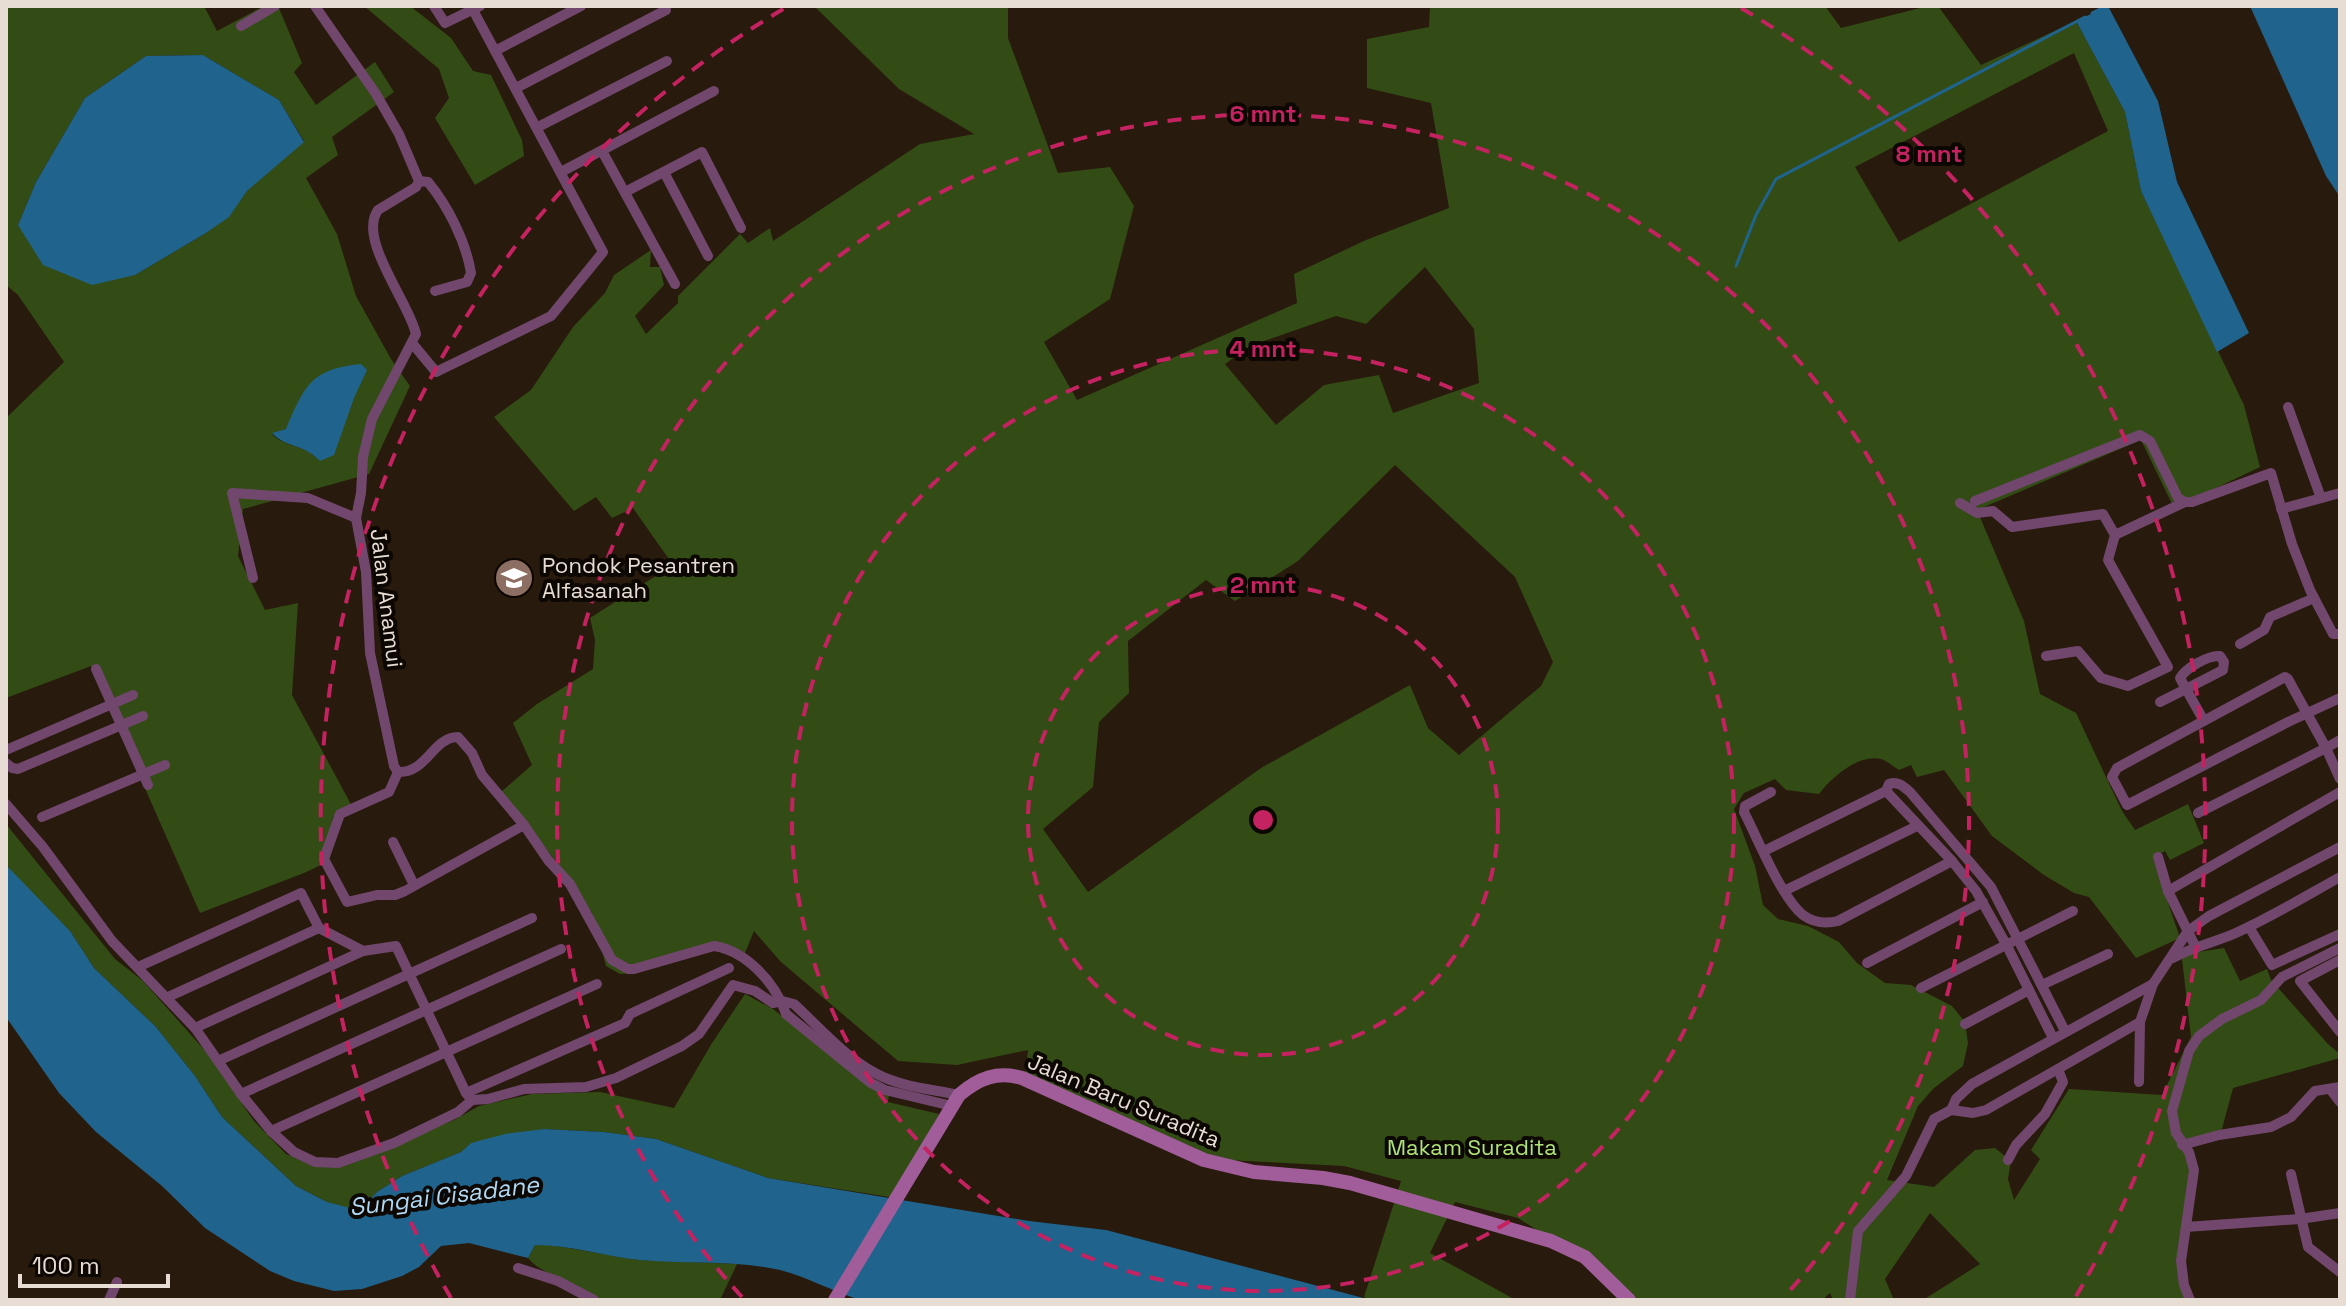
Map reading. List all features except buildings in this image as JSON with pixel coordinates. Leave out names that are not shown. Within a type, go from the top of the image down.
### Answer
[{"type":"main road","name":"Jalan Baru Suradita","points":[[835,1300],[952,1105],[972,1084],[988,1076],[1007,1075],[1022,1078],[1204,1160],[1254,1172],[1350,1183],[1551,1241],[1585,1257],[1629,1300]]},
{"type":"street","points":[[241,26],[275,6]]},
{"type":"street","points":[[315,6],[391,121],[419,181]]},
{"type":"street","points":[[419,181],[416,187],[378,210],[373,216],[371,228],[389,278],[413,319],[416,334],[412,343],[436,372],[551,316],[603,252],[495,51],[477,8],[445,23],[434,6]]},
{"type":"street","points":[[495,51],[581,6]]},
{"type":"street","points":[[516,88],[666,10]]},
{"type":"street","points":[[538,127],[667,61]]},
{"type":"street","points":[[561,172],[714,91]]},
{"type":"street","points":[[602,151],[675,284]]},
{"type":"street","points":[[625,192],[702,152],[741,228]]},
{"type":"street","points":[[664,172],[708,256]]},
{"type":"street","points":[[419,181],[428,182],[438,193],[469,261],[471,273],[467,282],[435,291]]},
{"type":"street","name":"Jalan Anamui","points":[[398,772],[394,766],[370,653],[366,572],[356,518],[363,457],[372,419],[412,343]]},
{"type":"street","points":[[2288,407],[2321,498]]},
{"type":"street","points":[[1975,501],[2140,435],[2150,441],[2178,498],[2185,502]]},
{"type":"street","points":[[2115,535],[2185,502],[2271,473],[2314,598],[2333,634],[2340,634]]},
{"type":"street","points":[[253,578],[232,493],[308,498],[356,518]]},
{"type":"street","points":[[2281,509],[2340,493]]},
{"type":"street","points":[[1960,503],[1977,513],[1993,511],[2012,527],[2103,514],[2115,535],[2108,560],[2168,667],[2128,686],[2101,678],[2078,651],[2046,656]]},
{"type":"street","points":[[2240,644],[2264,630],[2270,617],[2314,598]]},
{"type":"street","points":[[96,669],[146,779]]},
{"type":"street","points":[[2340,698],[2307,712],[2127,805],[2112,777],[2117,768],[2285,677],[2307,712],[2340,779]]},
{"type":"street","points":[[2160,702],[2186,689],[2204,721]]},
{"type":"street","points":[[6,750],[133,695]]},
{"type":"street","points":[[6,763],[18,769],[143,716]]},
{"type":"street","points":[[524,825],[395,895],[345,900],[324,859],[340,814],[389,792],[398,772],[420,766],[445,740],[458,737],[472,753],[482,775],[524,825],[548,860],[570,884],[612,960],[634,969],[714,946],[728,948],[752,964],[782,1001]]},
{"type":"street","points":[[2198,813],[2340,740]]},
{"type":"street","points":[[42,817],[146,779],[165,765]]},
{"type":"street","points":[[1764,851],[1886,791],[1886,787],[1895,782],[1910,792],[1985,880],[2065,1031]]},
{"type":"street","points":[[1886,791],[1952,861],[1983,902],[2053,1038]]},
{"type":"street","points":[[1771,792],[1750,801],[1744,809],[1784,891],[1802,914],[1815,921],[1838,921],[1952,861]]},
{"type":"street","points":[[2168,891],[2340,792]]},
{"type":"street","points":[[6,804],[43,847],[112,941],[195,1028],[271,1131],[294,1152],[315,1162],[338,1163],[394,1143],[458,1112],[469,1097],[625,1023],[630,1014],[729,968]]},
{"type":"street","points":[[1784,891],[1917,826]]},
{"type":"street","points":[[393,842],[414,885]]},
{"type":"street","points":[[2139,1082],[2140,1022],[2153,984],[2188,931],[2209,916],[2340,847]]},
{"type":"street","points":[[2158,857],[2168,891],[2196,948]]},
{"type":"street","points":[[2168,962],[2187,950],[2249,927],[2340,877]]},
{"type":"street","points":[[138,967],[301,893],[319,928],[363,951]]},
{"type":"street","points":[[1867,963],[1983,902]]},
{"type":"street","points":[[1921,988],[2073,911]]},
{"type":"street","points":[[218,1061],[532,918]]},
{"type":"street","points":[[2249,927],[2272,965],[2340,934]]},
{"type":"street","points":[[168,997],[319,928]]},
{"type":"street","points":[[195,1028],[363,951],[396,946],[469,1097]]},
{"type":"street","points":[[2190,1300],[2184,1285],[2181,1261],[2194,1170],[2192,1158],[2176,1133],[2173,1101],[2189,1051],[2199,1036],[2222,1019],[2261,1000],[2282,977],[2340,948]]},
{"type":"street","points":[[241,1094],[561,949]]},
{"type":"street","points":[[2042,985],[2108,954]]},
{"type":"street","points":[[2340,960],[2300,981],[2340,1032]]},
{"type":"street","points":[[271,1131],[597,984]]},
{"type":"street","points":[[1951,1110],[1956,1099],[1972,1084],[2153,984]]},
{"type":"street","points":[[469,1097],[488,1099],[524,1089],[586,1087],[616,1078],[682,1046],[699,1034],[733,985],[755,991],[773,1003],[782,1001],[794,1004],[875,1074],[952,1105]]},
{"type":"street","points":[[1965,1024],[2029,990]]},
{"type":"street","points":[[2329,1016],[2340,1010]]},
{"type":"street","points":[[1850,1300],[1858,1231],[1906,1176],[1934,1119],[1951,1110],[1973,1113],[1986,1110],[2140,1022]]},
{"type":"street","points":[[2008,1160],[2016,1145],[2045,1114],[2063,1082],[2058,1069]]},
{"type":"street","points":[[2182,1145],[2219,1135],[2271,1127],[2291,1117],[2315,1091],[2335,1088],[2340,1102]]},
{"type":"street","points":[[2291,1174],[2310,1251],[2340,1272]]},
{"type":"street","points":[[2186,1227],[2340,1213]]},
{"type":"street","points":[[518,1268],[558,1281],[594,1300]]},
{"type":"street","points":[[109,1300],[117,1282]]},
{"type":"green space","points":[[6,6],[204,6],[217,31],[264,6],[278,6],[302,63],[294,72],[316,105],[375,62],[394,92],[332,137],[338,155],[306,178],[337,234],[356,296],[391,359],[410,386],[369,474],[243,509],[238,556],[265,610],[298,603],[292,695],[353,808],[333,817],[325,863],[200,913],[91,666],[6,698],[6,418],[64,362],[18,295],[6,285]],"holes":[[[203,55],[279,100],[304,141],[247,191],[228,217],[135,275],[18,225],[36,182],[85,98],[146,56]],[[367,370],[320,461],[272,434],[286,429]]]},
{"type":"green space","points":[[364,6],[410,6],[451,38],[473,71],[491,75],[522,140],[524,156],[475,185],[435,118],[449,98],[439,69]]},
{"type":"green space","name":"Makam Suradita","points":[[814,6],[1008,6],[1008,38],[1058,173],[1110,167],[1134,206],[1110,299],[1044,342],[1077,400],[1297,303],[1294,274],[1366,240],[1449,208],[1431,103],[1367,88],[1367,39],[1429,27],[1430,6],[1825,6],[1841,28],[1938,6],[1981,65],[2076,21],[2125,112],[2141,191],[2244,405],[2260,467],[2174,508],[2141,440],[1977,510],[2024,621],[2040,694],[2076,713],[2122,811],[2135,830],[2188,804],[2204,843],[2170,860],[2165,851],[2153,858],[2180,938],[2136,958],[2089,897],[2074,893],[2044,875],[1992,836],[1944,770],[1917,777],[1911,765],[1899,770],[1881,759],[1872,758],[1855,763],[1838,774],[1819,794],[1786,790],[1775,779],[1744,793],[1734,809],[1755,866],[1763,905],[1778,919],[1808,926],[1839,942],[1857,963],[1885,983],[1911,985],[1952,1006],[1965,1022],[1968,1043],[1963,1066],[1934,1088],[1918,1106],[1887,1180],[1934,1187],[1975,1150],[1995,1148],[2011,1161],[2008,1179],[2014,1200],[2040,1159],[2031,1150],[2069,1089],[2162,1095],[2191,1037],[2182,959],[2191,953],[2224,948],[2240,981],[2267,969],[2271,980],[2340,1054],[2340,1058],[2233,1088],[2222,1129],[2191,1141],[2184,1273],[2193,1300],[1923,1300],[1980,1264],[1930,1213],[1885,1279],[1894,1300],[1833,1300],[1830,1293],[1822,1300],[1623,1300],[1577,1256],[1518,1218],[1455,1202],[1430,1253],[1516,1300],[1370,1300],[1364,1297],[1401,1181],[1344,1166],[1186,1158],[1024,1084],[1028,1050],[957,1065],[898,1061],[781,962],[754,931],[745,953],[722,945],[632,973],[620,974],[606,966],[592,913],[570,879],[501,792],[532,765],[513,723],[593,669],[595,640],[590,618],[673,565],[633,508],[612,518],[596,497],[574,511],[494,417],[531,390],[573,327],[605,293],[614,275],[651,250],[650,267],[660,267],[664,285],[635,316],[646,334],[678,303],[678,296],[740,234],[748,243],[770,228],[773,241],[920,144],[974,134],[899,89]],"holes":[[[2074,53],[2108,131],[1899,242],[1855,167]],[[1425,267],[1474,329],[1479,383],[1393,413],[1379,375],[1324,385],[1276,425],[1225,364],[1250,346],[1336,316],[1366,324]],[[1395,465],[1515,577],[1553,662],[1541,686],[1459,755],[1428,728],[1410,685],[1261,768],[1088,892],[1043,829],[1093,787],[1099,722],[1129,693],[1128,641],[1206,580],[1235,601],[1298,561]]]},
{"type":"green space","points":[[6,824],[115,959],[143,981],[208,1054],[254,1121],[286,1154],[315,1167],[344,1166],[454,1120],[479,1106],[532,1094],[600,1092],[674,1108],[745,994],[773,1009],[856,1075],[889,1094],[888,1102],[939,1114],[896,1198],[768,1178],[656,1139],[544,1129],[471,1143],[461,1152],[402,1176],[368,1201],[350,1209],[327,1202],[296,1186],[222,1117],[195,1076],[156,1027],[94,968],[70,931],[13,874],[6,865]]},
{"type":"green space","points":[[535,1245],[638,1260],[737,1264],[720,1300],[592,1300],[578,1286],[535,1265],[528,1258]]},
{"type":"water","points":[[2108,6],[2158,101],[2177,182],[2249,333],[2217,352],[2141,191],[2125,112],[2076,21]]},
{"type":"water","points":[[2250,6],[2340,6],[2340,197],[2326,176]]},
{"type":"water","points":[[203,55],[279,100],[304,142],[247,191],[229,217],[135,275],[92,285],[43,265],[18,225],[36,182],[85,98],[146,56]]},
{"type":"water","points":[[361,364],[367,370],[334,455],[320,461],[272,433],[286,429],[305,390],[320,375],[344,366]]},
{"type":"water","name":"Sungai Cisadane","points":[[6,865],[70,931],[94,968],[156,1027],[195,1076],[222,1117],[296,1186],[327,1202],[350,1208],[368,1201],[402,1176],[461,1152],[471,1143],[505,1134],[544,1129],[604,1132],[656,1139],[768,1178],[1029,1221],[1106,1230],[1371,1300],[861,1300],[790,1273],[763,1267],[639,1260],[548,1245],[535,1245],[528,1258],[469,1243],[441,1246],[419,1267],[362,1289],[334,1291],[294,1281],[270,1271],[205,1228],[162,1186],[96,1132],[59,1093],[6,1017]]},
{"type":"waterway","points":[[2092,13],[2106,6]]},
{"type":"waterway","points":[[1736,266],[1756,215],[1776,179],[2085,17]]},
{"type":"place","name":"Pondok Pesantren Alfasanah","points":[[514,578]]}]
